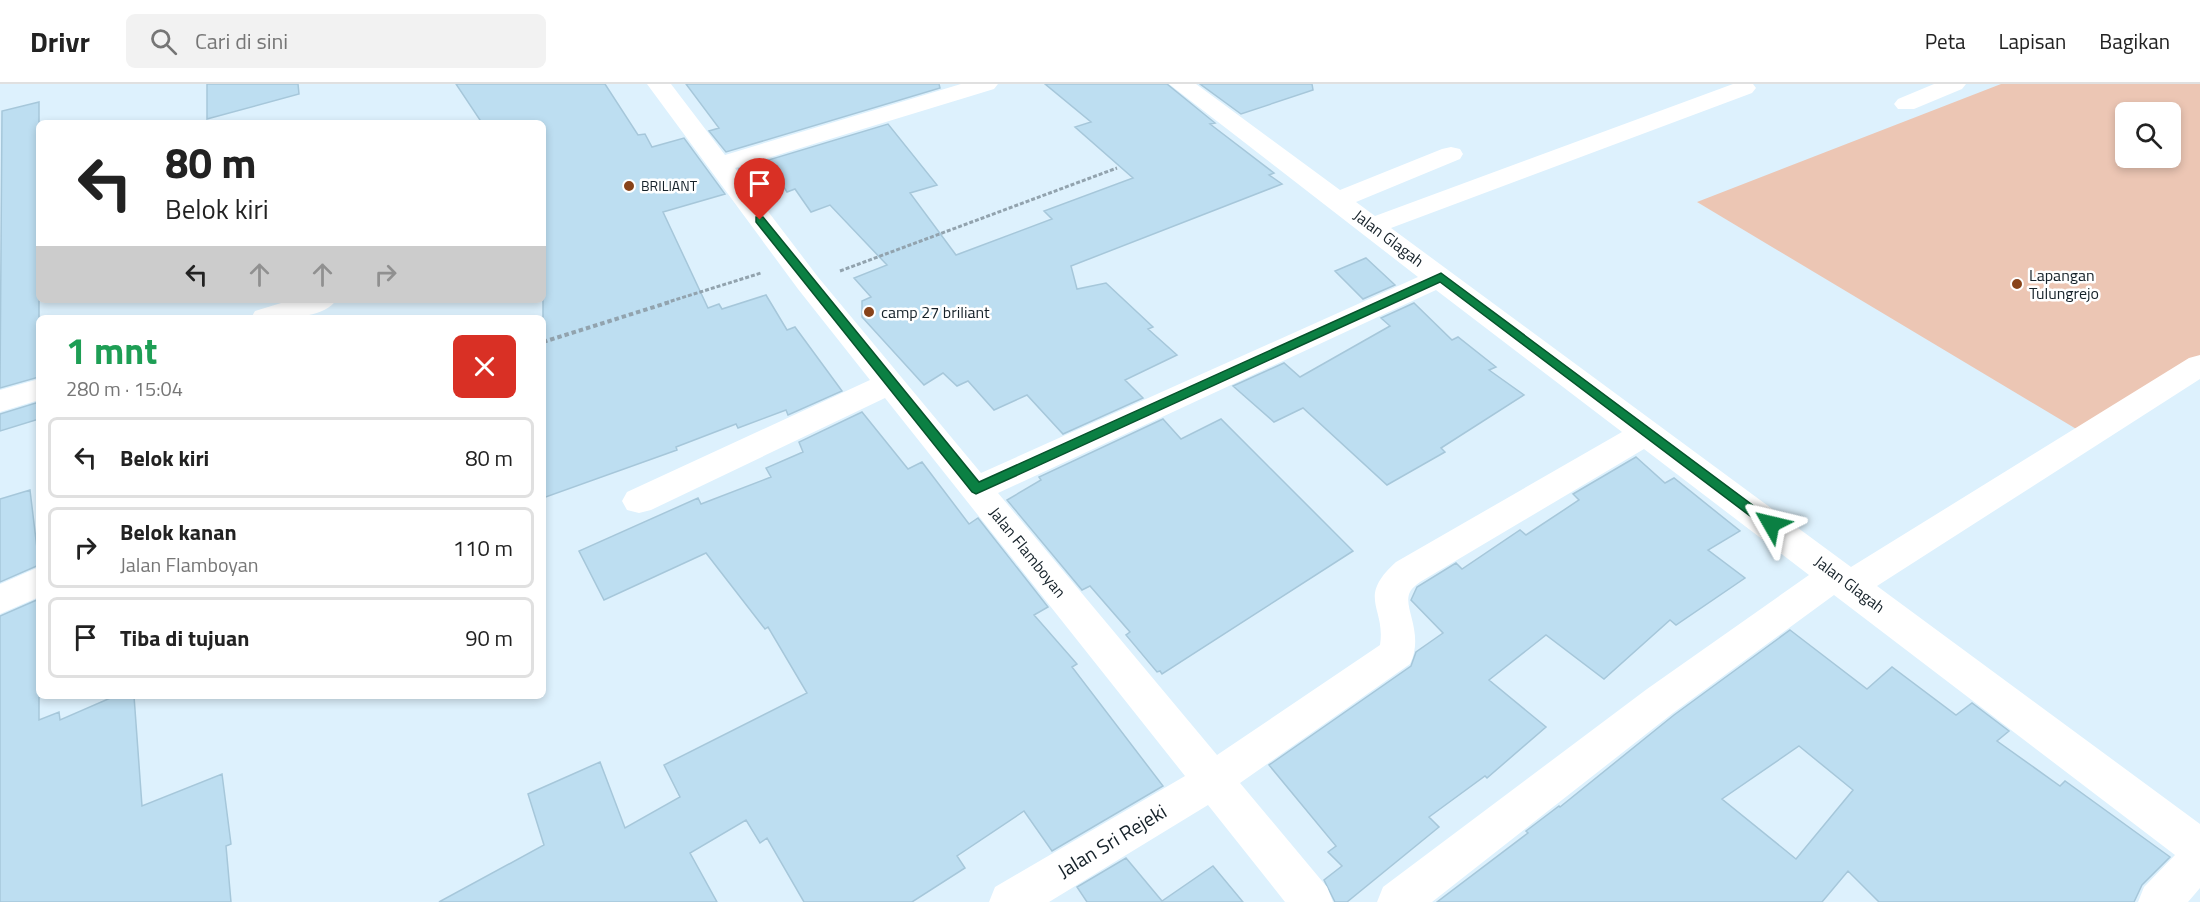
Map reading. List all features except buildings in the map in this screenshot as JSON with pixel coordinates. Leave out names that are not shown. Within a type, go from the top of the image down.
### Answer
[{"type":"street","name":"Jalan Flamboyan","points":[[659,84],[801,273],[1312,902]]},
{"type":"street","points":[[720,164],[986,84]]},
{"type":"street","name":"Jalan Glagah","points":[[1181,84],[1844,579],[2200,849]]},
{"type":"street","points":[[1906,104],[1954,84]]},
{"type":"street","points":[[1373,226],[1744,88]]},
{"type":"street","points":[[1338,200],[1452,154]]},
{"type":"street","points":[[976,489],[1441,277]]},
{"type":"street","points":[[274,315],[312,303]]},
{"type":"street","points":[[1398,902],[1660,701],[1844,579],[2200,365]]},
{"type":"street","points":[[639,501],[890,383]]},
{"type":"street","points":[[0,401],[36,389]]},
{"type":"street","name":"Jalan Sri Rejeki","points":[[1010,902],[1213,780],[1397,653],[1399,634],[1389,594],[1395,581],[1648,432]]},
{"type":"street","points":[[0,600],[36,582]]},
{"type":"street","points":[[2159,902],[2200,858]]},
{"type":"path","points":[[546,341],[801,273],[1117,168]]},
{"type":"shaded area","name":"Lapangan Tulungrejo","points":[[2001,84],[2200,84],[2200,365],[2088,436],[1697,202]]},
{"type":"place","name":"BRILIANT","points":[[629,186]]},
{"type":"place","name":"Lapangan Tulungrejo","points":[[2017,284]]},
{"type":"place","name":"camp 27 briliant","points":[[869,312]]},
{"type":"route","points":[[760,220],[808,283],[976,489],[1441,277],[1771,524]]}]
